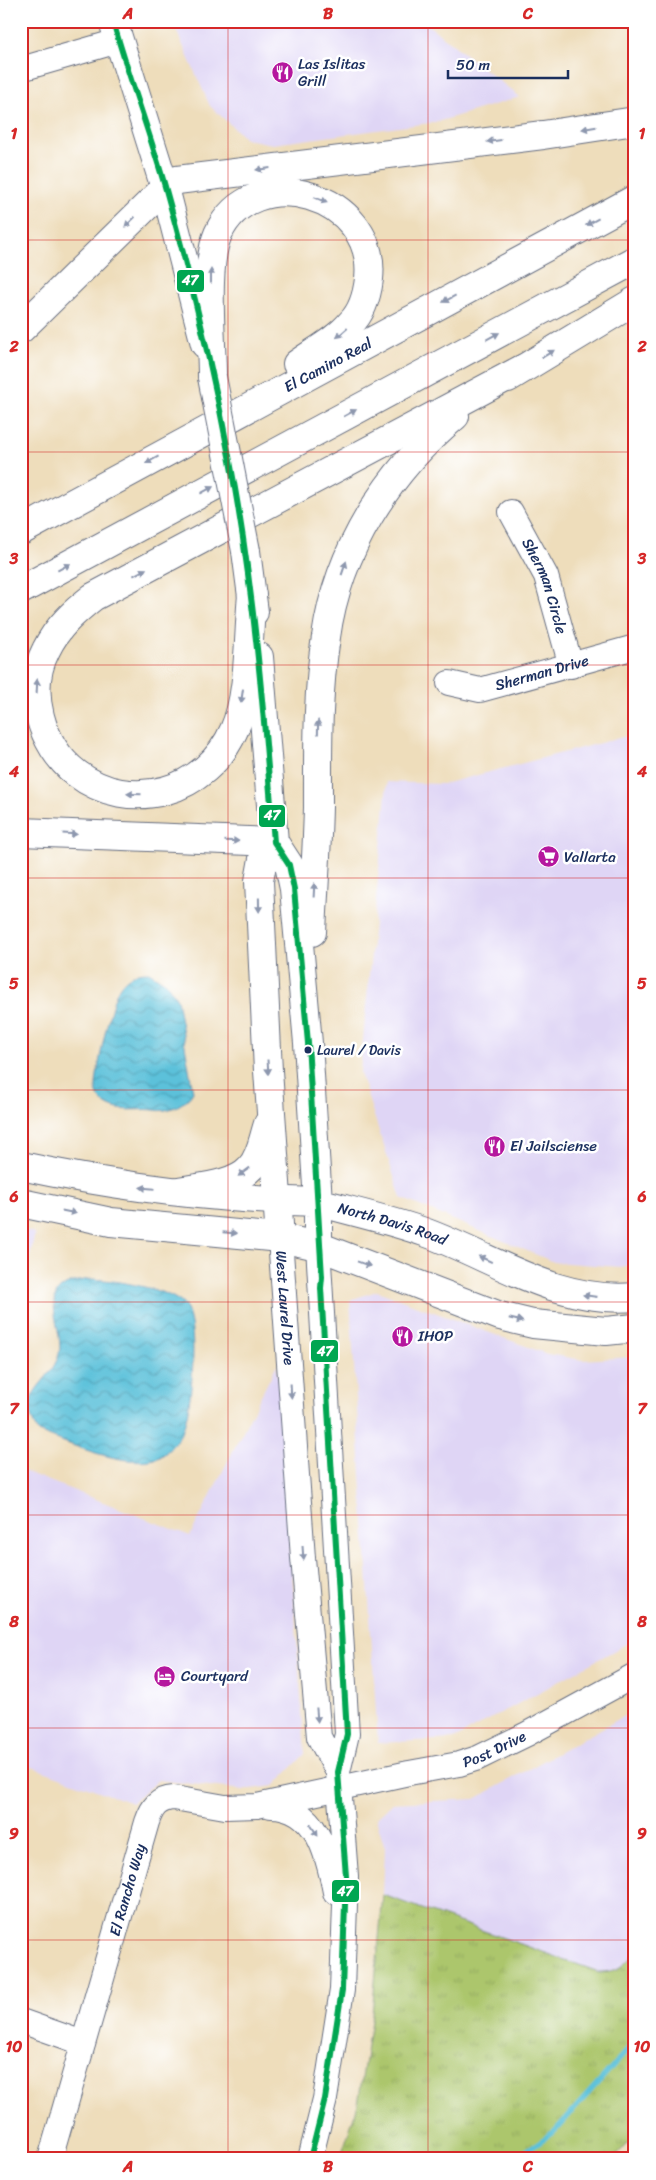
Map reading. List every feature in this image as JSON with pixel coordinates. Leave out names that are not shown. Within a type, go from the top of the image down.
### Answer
[{"type":"main road","points":[[115,31],[165,188],[212,377],[246,551],[261,676],[274,842],[289,865],[294,889],[308,1043],[318,1202],[318,1246]]},
{"type":"main road","points":[[21,329],[165,188],[177,180],[543,136],[635,121]]},
{"type":"main road","points":[[180,445],[340,335],[357,316],[367,293],[369,257],[359,231],[336,207],[308,195],[280,192],[244,204],[225,222],[215,244],[211,267],[212,377]]},
{"type":"main road","name":"El Camino Real","points":[[21,531],[635,199]]},
{"type":"main road","points":[[21,590],[635,260]]},
{"type":"main road","points":[[308,1043],[316,854],[318,709],[326,636],[335,594],[348,556],[377,501],[417,451],[475,399],[635,301]]},
{"type":"main road","points":[[252,595],[240,711],[234,730],[226,745],[206,770],[173,789],[148,794],[132,794],[100,788],[75,773],[62,760],[52,746],[40,716],[37,683],[45,651],[72,614],[102,592],[522,369]]},
{"type":"main road","points":[[21,832],[274,842]]},
{"type":"main road","name":"West Laurel Drive","points":[[274,842],[263,859],[259,881],[280,1238]]},
{"type":"main road","points":[[179,1192],[237,1177],[250,1169],[258,1157],[272,1113]]},
{"type":"main road","name":"North Davis Road","points":[[21,1166],[114,1184],[179,1192],[278,1201],[318,1202],[372,1216],[428,1234],[546,1286],[586,1296],[616,1299],[635,1297]]},
{"type":"main road","points":[[21,1202],[111,1222],[280,1238],[318,1246],[500,1316],[533,1324],[606,1330],[635,1328]]},
{"type":"street","points":[[21,69],[115,31]]},
{"type":"street","name":"Sherman Circle","points":[[512,512],[546,576],[571,666]]},
{"type":"street","name":"Sherman Drive","points":[[448,683],[480,690],[635,647]]},
{"type":"street","name":"West Laurel Drive","points":[[280,1238],[302,1549],[319,1736],[339,1780]]},
{"type":"street","points":[[310,2159],[332,2059],[344,1958],[346,1876],[339,1780],[347,1734],[318,1246]]},
{"type":"street","name":"Post Drive","points":[[339,1780],[459,1764],[478,1758],[635,1675]]},
{"type":"street","name":"El Rancho Way","points":[[50,2159],[153,1808],[161,1800],[174,1798],[225,1807],[257,1806],[339,1780]]},
{"type":"street","points":[[257,1806],[290,1808],[304,1817],[317,1834],[334,1886],[344,1958]]},
{"type":"street","points":[[21,2021],[83,2043]]},
{"type":"shaded area","points":[[172,21],[423,21],[520,97],[437,122],[273,144],[246,139],[210,106]]},
{"type":"shaded area","points":[[635,734],[635,1264],[621,1267],[554,1262],[401,1198],[360,1073],[387,782],[443,784]]},
{"type":"shaded area","points":[[21,1230],[35,1233],[21,1298]]},
{"type":"shaded area","points":[[377,1291],[547,1354],[583,1360],[635,1357],[635,1639],[454,1739],[378,1743],[350,1300]]},
{"type":"shaded area","points":[[277,1364],[305,1754],[274,1786],[243,1790],[158,1780],[132,1803],[21,1763],[21,1470],[190,1536]]},
{"type":"shaded area","points":[[635,1710],[635,1952],[623,1967],[611,1972],[599,1972],[383,1895],[385,1848],[376,1818],[392,1803],[475,1799]]},
{"type":"green space","points":[[383,1895],[599,1972],[611,1971],[620,1967],[635,1952],[635,2135],[613,2159],[340,2159],[358,2104],[372,2014]]},
{"type":"water","points":[[149,972],[166,983],[177,999],[193,1092],[181,1104],[170,1109],[159,1111],[115,1108],[101,1100],[96,1088],[109,1018],[116,993],[123,982],[133,975]]},
{"type":"water","points":[[91,1279],[126,1283],[167,1294],[185,1306],[189,1316],[192,1330],[193,1366],[186,1418],[178,1438],[159,1458],[142,1461],[127,1460],[80,1448],[38,1432],[32,1418],[30,1407],[32,1398],[55,1365],[59,1354],[55,1296],[66,1285]]},
{"type":"waterway","points":[[514,2159],[555,2131],[635,2041]]},
{"type":"transit line","name":"47","points":[[113,21],[166,190],[209,359],[230,461],[246,556],[262,699],[274,842],[289,865],[294,889],[308,1043],[347,1734],[338,1772],[346,1876],[342,1990],[325,2099],[310,2159]]},
{"type":"place","name":"Las Islitas Grill","points":[[282,73]]},
{"type":"place","name":"Vallarta","points":[[548,857]]},
{"type":"place","name":"Laurel / Davis","points":[[308,1050]]},
{"type":"place","name":"El Jailsciense","points":[[494,1146]]},
{"type":"place","name":"IHOP","points":[[402,1336]]},
{"type":"place","name":"Courtyard","points":[[165,1676]]}]
